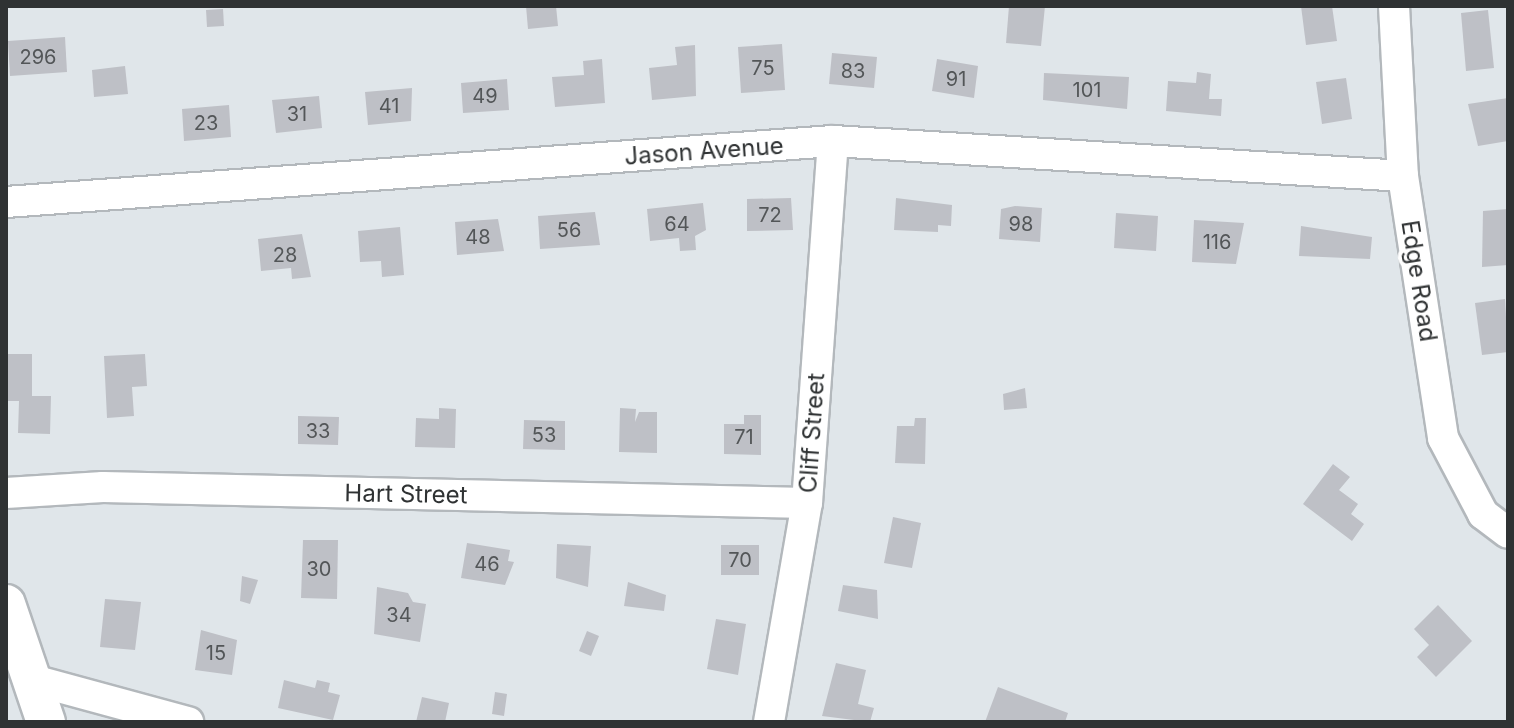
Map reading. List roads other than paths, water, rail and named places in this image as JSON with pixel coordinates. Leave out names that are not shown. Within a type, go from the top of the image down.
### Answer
[{"type":"main road","points":[[6,604],[46,722]]},
{"type":"street","name":"Edge Road","points":[[1394,6],[1403,176],[1443,438],[1483,514],[1508,533]]},
{"type":"street","name":"Jason Avenue","points":[[6,202],[833,141],[1403,176]]},
{"type":"street","name":"Cliff Street","points":[[769,722],[807,503],[833,141]]},
{"type":"street","name":"Hart Street","points":[[6,493],[103,487],[807,503]]},
{"type":"street","points":[[33,680],[188,722]]}]
